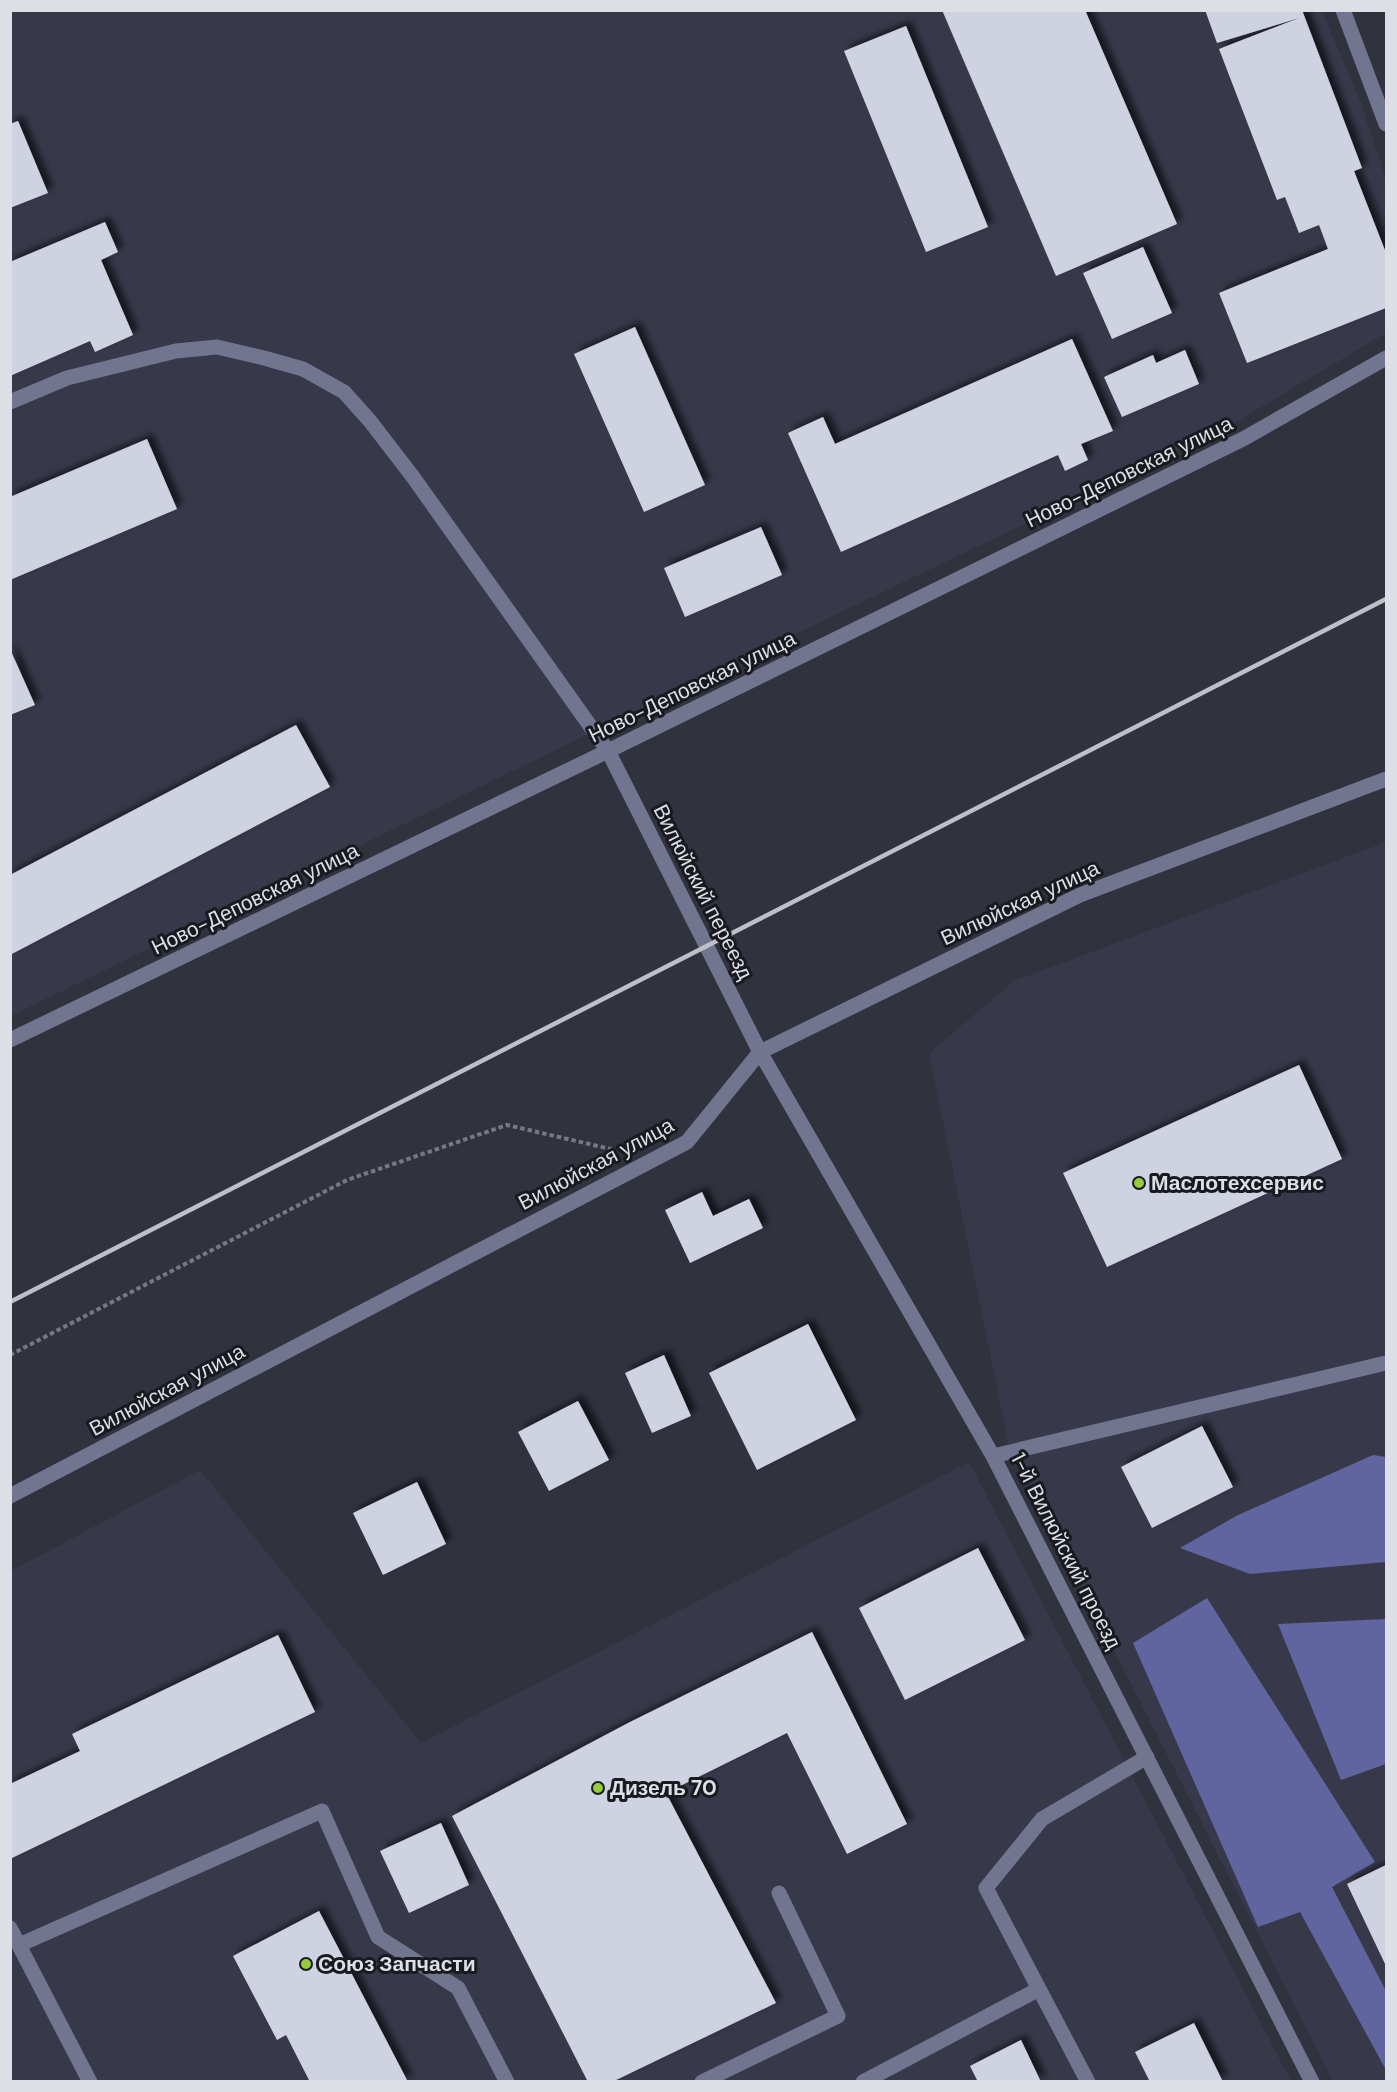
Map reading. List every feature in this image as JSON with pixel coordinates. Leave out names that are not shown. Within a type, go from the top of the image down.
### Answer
[{"type":"street","points":[[1343,10],[1386,124]]},
{"type":"street","name":"Вилюйский переезд","points":[[10,402],[67,378],[176,351],[217,347],[303,369],[344,392],[370,421],[413,477],[609,751],[760,1052]]},
{"type":"street","name":"Ново-Деповская улица","points":[[10,1040],[609,751],[1243,440],[1386,358]]},
{"type":"street","name":"Вилюйская улица","points":[[10,1496],[687,1142],[760,1052],[1080,895],[1386,779]]},
{"type":"street","name":"1-й Вилюйский проезд","points":[[760,1052],[993,1456],[1312,2082]]},
{"type":"street","points":[[993,1456],[1386,1363]]},
{"type":"street","points":[[1088,2082],[986,1888],[1042,1819],[1147,1757]]},
{"type":"street","points":[[19,1945],[322,1811],[378,1937],[458,1988],[507,2082]]},
{"type":"street","points":[[702,2082],[838,2016],[779,1893]]},
{"type":"street","points":[[10,1928],[90,2082]]},
{"type":"street","points":[[863,2082],[1039,1989]]},
{"type":"path","points":[[10,1355],[347,1180],[507,1125],[654,1159]]},
{"type":"shaded area","points":[[11,11],[1322,11],[1359,98],[1386,180],[1386,333],[1236,422],[584,736],[11,1016]]},
{"type":"shaded area","points":[[1386,842],[1386,2081],[1333,2081],[1008,1442],[929,1053],[1014,981]]},
{"type":"shaded area","points":[[1373,1455],[1386,1457],[1386,1562],[1250,1574],[1180,1548],[1238,1515]]},
{"type":"shaded area","points":[[969,1462],[1291,2081],[11,2082],[11,1571],[200,1470],[421,1743]]},
{"type":"shaded area","points":[[1207,1598],[1375,1862],[1332,1887],[1386,1991],[1386,2070],[1300,1912],[1258,1927],[1133,1643]]},
{"type":"shaded area","points":[[1386,1619],[1386,1764],[1341,1780],[1278,1624]]},
{"type":"building","points":[[942,10],[1085,10],[1177,224],[1056,276]]},
{"type":"building","points":[[1205,10],[1302,10],[1362,168],[1354,171],[1386,253],[1386,308],[1247,363],[1219,293],[1328,249],[1319,225],[1299,233],[1285,197],[1277,200],[1219,49],[1299,18],[1217,43]]},
{"type":"building","points":[[906,26],[988,227],[926,252],[844,51]]},
{"type":"building","points":[[18,121],[48,193],[10,208],[10,124]]},
{"type":"building","points":[[105,222],[118,252],[101,260],[133,335],[95,352],[90,341],[10,376],[10,262]]},
{"type":"building","points":[[1143,247],[1172,313],[1112,339],[1083,273]]},
{"type":"building","points":[[635,327],[705,485],[644,512],[574,354]]},
{"type":"building","points":[[1072,339],[1113,431],[1081,444],[1088,460],[1065,471],[1058,455],[841,552],[788,433],[823,417],[835,444]]},
{"type":"building","points":[[1185,350],[1199,384],[1122,417],[1104,377],[1153,355],[1156,363]]},
{"type":"building","points":[[147,439],[177,509],[10,580],[10,497]]},
{"type":"building","points":[[761,527],[782,575],[685,617],[664,568]]},
{"type":"building","points":[[10,649],[35,705],[10,715]]},
{"type":"building","points":[[296,725],[330,787],[10,955],[10,875]]},
{"type":"building","points":[[1299,1065],[1342,1159],[1107,1267],[1063,1173]]},
{"type":"building","points":[[702,1192],[713,1216],[749,1199],[763,1228],[690,1263],[665,1210]]},
{"type":"building","points":[[808,1324],[856,1420],[757,1470],[709,1373]]},
{"type":"building","points":[[664,1355],[691,1416],[652,1433],[625,1373]]},
{"type":"building","points":[[578,1401],[609,1460],[549,1491],[518,1432]]},
{"type":"building","points":[[1202,1426],[1233,1487],[1152,1528],[1121,1467]]},
{"type":"building","points":[[417,1482],[446,1544],[383,1575],[353,1513]]},
{"type":"building","points":[[978,1548],[1025,1640],[905,1700],[859,1608]]},
{"type":"building","points":[[812,1632],[907,1824],[847,1854],[787,1733],[666,1793],[776,2003],[612,2082],[588,2082],[452,1816],[630,1722]]},
{"type":"building","points":[[278,1635],[315,1712],[10,1859],[10,1784],[80,1751],[72,1734]]},
{"type":"building","points":[[441,1823],[469,1885],[409,1913],[380,1851]]},
{"type":"building","points":[[1386,1865],[1386,1966],[1347,1884]]},
{"type":"building","points":[[319,1911],[408,2082],[310,2082],[286,2035],[277,2040],[233,1956]]},
{"type":"building","points":[[1194,2023],[1223,2082],[1150,2082],[1135,2052]]},
{"type":"building","points":[[1021,2040],[1041,2082],[978,2082],[970,2066]]},
{"type":"railway","points":[[10,1302],[1386,599]]},
{"type":"place","name":"Маслотехсервис","points":[[1139,1183]]},
{"type":"place","name":"Дизель 70","points":[[598,1788]]},
{"type":"place","name":"Союз Запчасти","points":[[306,1964]]}]
